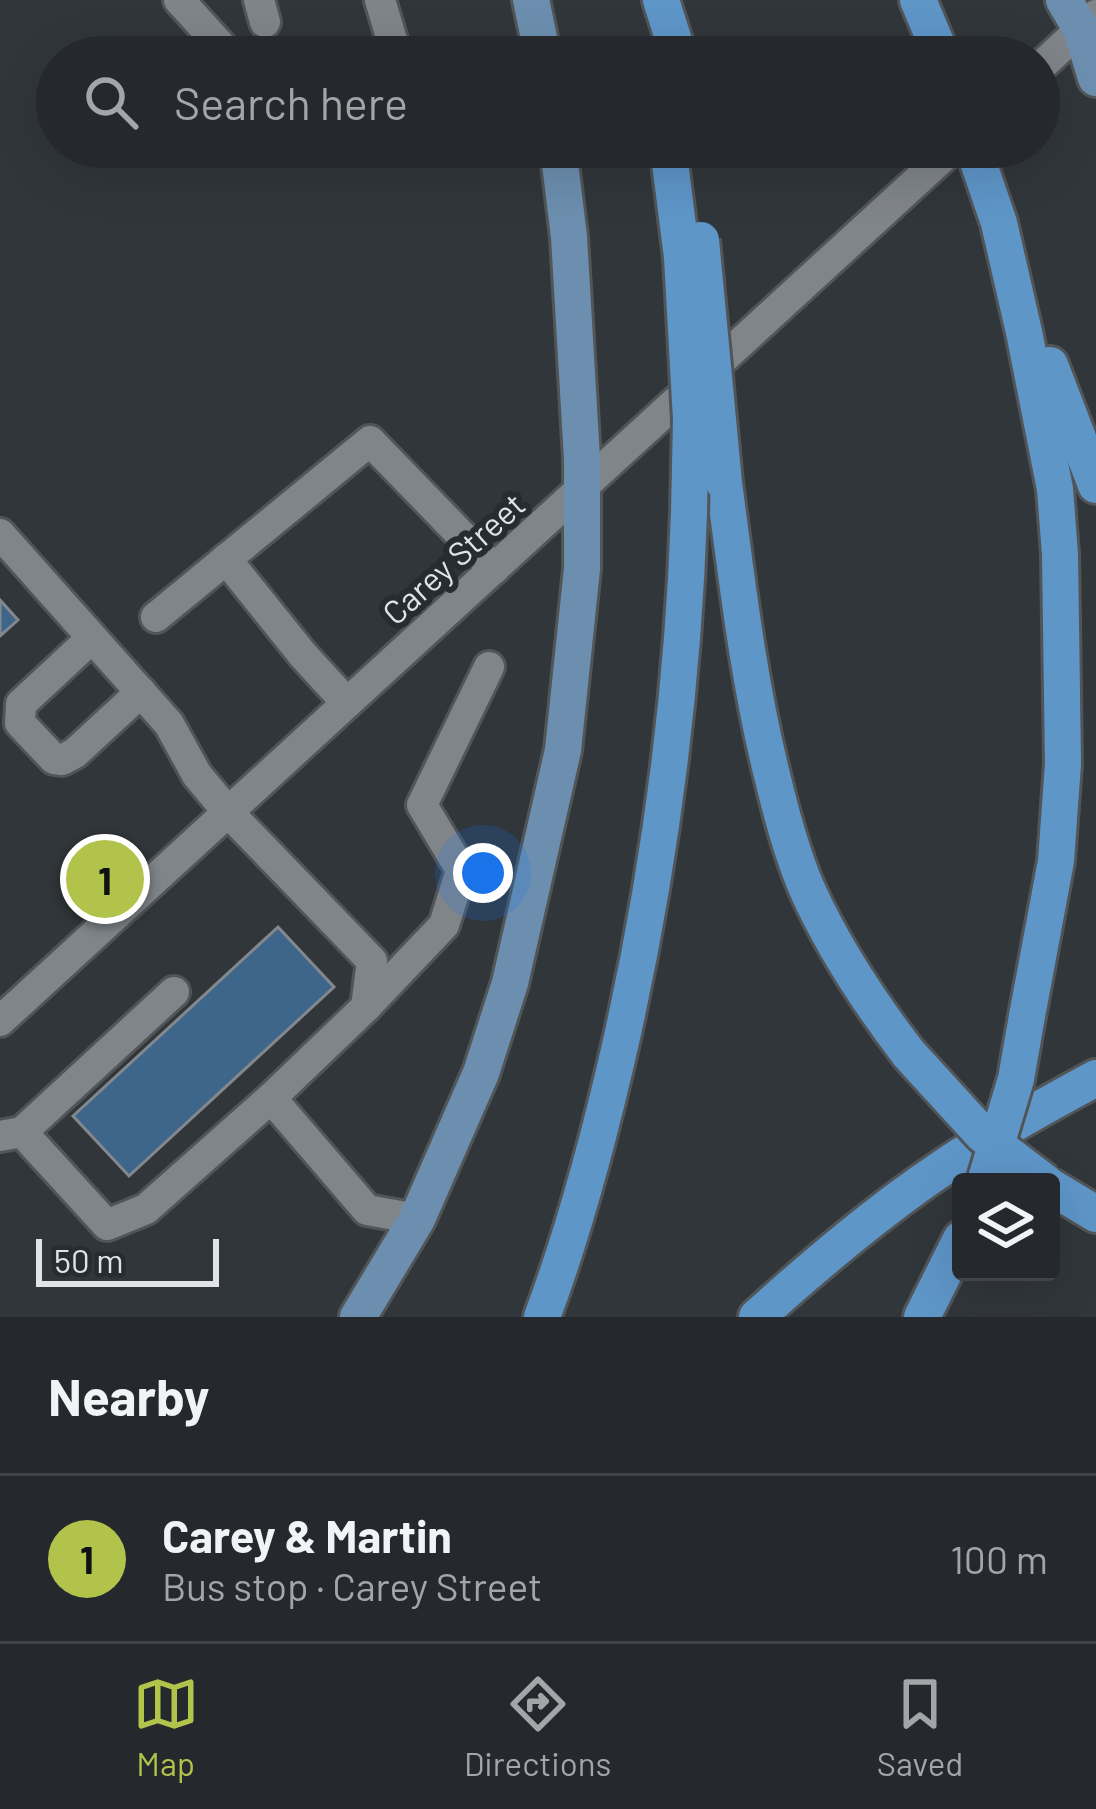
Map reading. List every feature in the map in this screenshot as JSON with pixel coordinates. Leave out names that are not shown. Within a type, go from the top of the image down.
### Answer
[{"type":"highway","points":[[646,0],[652,36]]},
{"type":"highway","points":[[661,0],[672,36]]},
{"type":"highway","points":[[918,0],[934,36]]},
{"type":"highway","points":[[673,168],[691,248],[760,725],[784,827],[835,947],[866,998],[908,1054],[983,1135],[1033,1173]]},
{"type":"highway","points":[[542,1317],[604,1113],[647,916],[680,694],[689,513],[690,168]]},
{"type":"highway","points":[[980,168],[1096,485]]},
{"type":"highway","points":[[988,1173],[1016,1078],[1058,842],[1064,698],[1054,489],[999,223]]},
{"type":"highway","points":[[757,1317],[858,1230],[930,1177],[1096,1078]]},
{"type":"highway","points":[[1060,1192],[1096,1214]]},
{"type":"highway","points":[[922,1317],[952,1257]]},
{"type":"main road","points":[[531,0],[539,36]]},
{"type":"main road","points":[[1080,15],[1096,78]]},
{"type":"main road","points":[[358,1317],[417,1219],[481,1073],[510,983],[563,750],[582,569],[569,236],[561,168]]},
{"type":"street","points":[[179,0],[212,36]]},
{"type":"street","points":[[380,0],[391,36]]},
{"type":"street","points":[[1060,41],[1080,15]]},
{"type":"street","name":"Carey Street","points":[[0,1021],[931,168]]},
{"type":"street","points":[[156,617],[370,441],[494,569]]},
{"type":"street","points":[[0,534],[169,724],[197,775],[228,812],[372,961],[366,1007]]},
{"type":"street","points":[[226,559],[347,703]]},
{"type":"street","points":[[92,638],[20,704],[20,723],[54,759],[62,760],[141,692]]},
{"type":"street","points":[[173,992],[11,1134],[107,1225],[146,1209],[272,1098],[444,925],[461,870],[422,805],[489,667]]},
{"type":"street","points":[[272,1098],[367,1210],[417,1219]]},
{"type":"building","points":[[0,600],[18,620],[0,636]]},
{"type":"building","points":[[278,927],[334,987],[129,1176],[73,1116]]},
{"type":"place","name":"Carey & Martin","points":[[105,879]]}]
